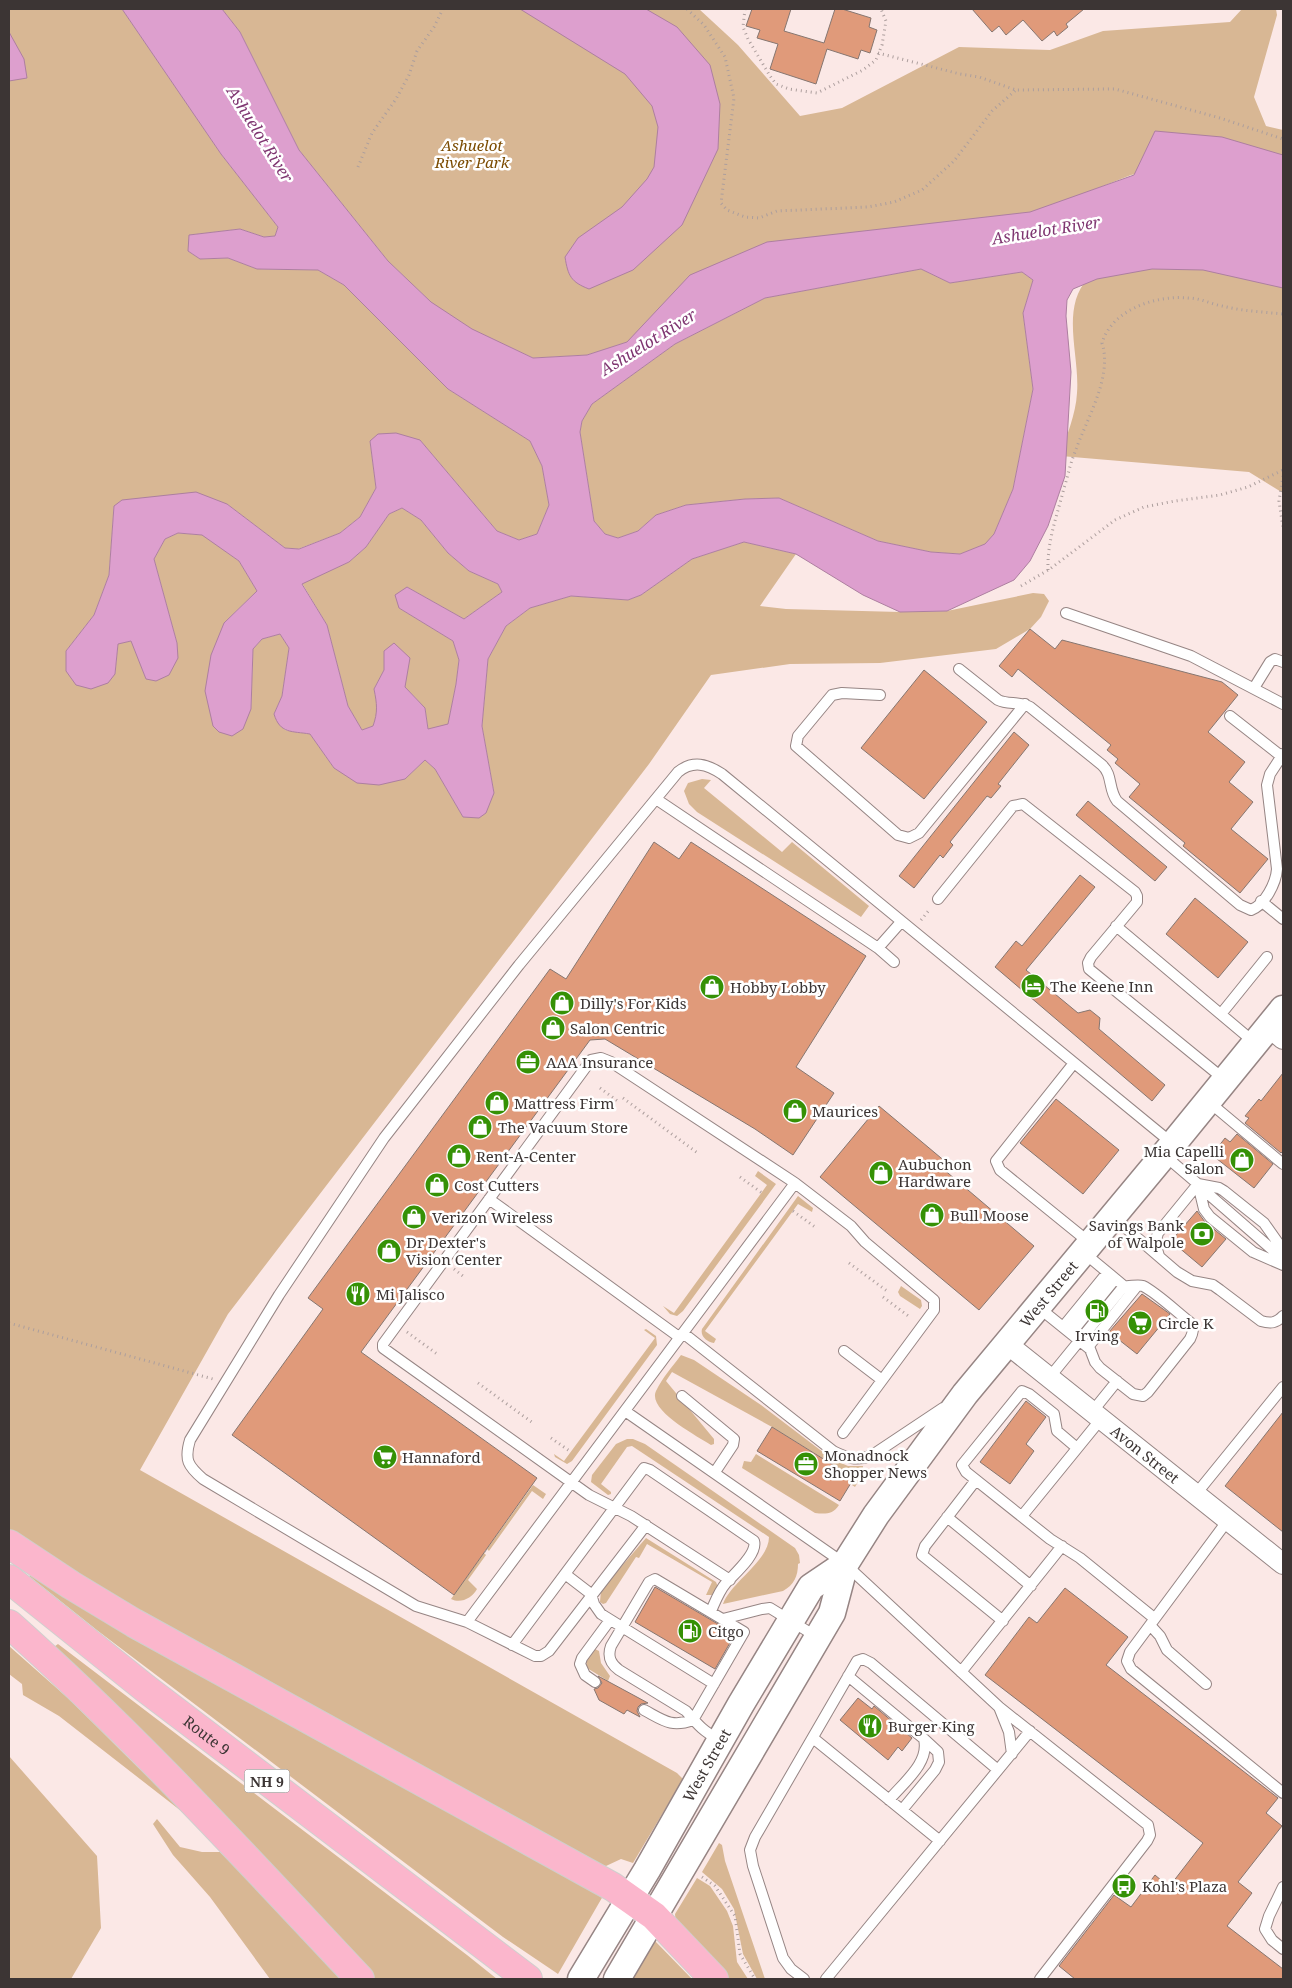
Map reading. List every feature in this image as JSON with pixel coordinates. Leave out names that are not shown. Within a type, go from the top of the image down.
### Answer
[{"type":"highway","points":[[9,1544],[71,1585],[134,1623],[630,1897],[654,1916],[714,1979]]},
{"type":"highway","name":"Route 9","points":[[9,1579],[153,1694],[528,1979]]},
{"type":"highway","points":[[9,1624],[60,1670],[192,1800],[360,1979]]},
{"type":"street","name":"West Street","points":[[618,1979],[832,1613],[845,1564],[876,1515],[965,1394],[1006,1343],[1169,1150],[1225,1080],[1273,1030]]},
{"type":"street","name":"Avon Street","points":[[1006,1343],[1283,1564]]},
{"type":"street","name":"West Street","points":[[581,1979],[645,1874],[790,1620],[811,1587],[845,1564]]},
{"type":"lane","points":[[1066,612],[1191,656],[1283,704]]},
{"type":"lane","points":[[1254,688],[1267,665],[1274,659],[1283,662]]},
{"type":"lane","points":[[959,669],[998,700],[1025,704],[1106,768],[1109,772],[1113,796],[1117,800],[1240,905],[1251,910],[1261,901],[1277,878],[1267,785],[1270,774],[1282,755],[1230,716]]},
{"type":"lane","points":[[880,695],[842,693],[832,695],[798,736],[796,746],[898,835],[909,838],[919,833],[1025,704]]},
{"type":"lane","points":[[646,1526],[545,1654],[535,1656],[468,1622],[416,1606],[203,1479],[188,1462],[186,1452],[190,1440],[284,1287],[384,1138],[519,964],[656,798],[685,766],[698,764],[713,768],[1074,1063],[1169,1150],[1198,1184],[1283,1259]]},
{"type":"lane","points":[[656,798],[878,948],[894,962]]},
{"type":"lane","points":[[938,899],[1013,806],[1023,804],[1135,892],[1137,896],[1137,902],[1091,957],[1088,963],[1089,970],[1225,1080]]},
{"type":"lane","points":[[1261,901],[1283,919]]},
{"type":"lane","points":[[878,948],[901,922]]},
{"type":"lane","points":[[1116,926],[1221,1014],[1273,1030]]},
{"type":"lane","points":[[1221,1014],[1267,957]]},
{"type":"lane","points":[[730,1580],[646,1526],[572,1483],[383,1348],[397,1325],[587,1064],[596,1058],[611,1062],[795,1183],[851,1226],[865,1242],[932,1297],[935,1304],[934,1310],[842,1433]]},
{"type":"lane","points":[[1037,1306],[1084,1343],[1100,1368],[1133,1394],[1142,1396],[1154,1385],[1193,1333],[1191,1323],[1148,1289],[1143,1286],[1124,1286],[1111,1276],[1086,1247],[1000,1170],[996,1161],[1074,1063]]},
{"type":"lane","points":[[1208,1102],[1283,1164]]},
{"type":"lane","points":[[468,1622],[795,1183]]},
{"type":"lane","points":[[1198,1184],[1224,1190],[1269,1228],[1283,1250]]},
{"type":"lane","points":[[1160,1257],[1156,1248],[1158,1233],[1198,1184]]},
{"type":"lane","points":[[1198,1184],[1204,1209],[1210,1217],[1253,1252],[1283,1264]]},
{"type":"lane","points":[[489,1199],[681,1335],[833,1451],[846,1458],[859,1460],[871,1456],[965,1394]]},
{"type":"lane","points":[[1112,1216],[1185,1277],[1213,1285],[1261,1321],[1270,1324],[1283,1316]]},
{"type":"lane","points":[[1067,1330],[1111,1276]]},
{"type":"lane","points":[[1084,1343],[1124,1286]]},
{"type":"lane","points":[[1050,1378],[1137,1286]]},
{"type":"lane","points":[[844,1351],[882,1380]]},
{"type":"lane","points":[[1022,1516],[1077,1448],[1117,1381]]},
{"type":"lane","points":[[1196,1494],[1283,1387]]},
{"type":"lane","points":[[1077,1448],[1057,1430],[1054,1414],[1029,1394],[1022,1391],[964,1462],[964,1470],[1022,1516],[1080,1558],[1152,1622],[1166,1650],[1206,1684]]},
{"type":"lane","points":[[682,1396],[734,1439],[733,1445],[715,1472]]},
{"type":"lane","points":[[625,1411],[845,1564],[999,1706],[1145,1822],[1150,1830],[1147,1841],[1040,1979]]},
{"type":"lane","points":[[512,1645],[644,1468],[650,1470],[754,1541],[755,1548],[738,1572],[723,1586],[710,1611]]},
{"type":"lane","points":[[976,1480],[925,1546],[922,1555],[1003,1621]]},
{"type":"lane","points":[[947,1517],[1031,1586]]},
{"type":"lane","points":[[1228,1520],[1152,1622],[1128,1656],[1127,1661],[1131,1669],[1283,1792]]},
{"type":"lane","points":[[962,1672],[1062,1546]]},
{"type":"lane","points":[[565,1574],[591,1594],[597,1609],[610,1620],[714,1684]]},
{"type":"lane","points":[[644,1710],[668,1723],[684,1723],[693,1720],[744,1636],[742,1630],[655,1579],[649,1582],[622,1628],[609,1651],[609,1658],[613,1665],[686,1711],[693,1720],[700,1729],[721,1741]]},
{"type":"lane","points":[[723,1619],[765,1608],[773,1610],[818,1638]]},
{"type":"lane","points":[[595,1682],[585,1676],[580,1664],[582,1658],[610,1620]]},
{"type":"lane","points":[[804,1979],[791,1969],[783,1958],[752,1866],[750,1850],[755,1837],[857,1661],[863,1659],[871,1663],[998,1770]]},
{"type":"lane","points":[[848,1676],[938,1752],[939,1762],[936,1770],[902,1810]]},
{"type":"lane","points":[[999,1706],[1009,1732],[1012,1754]]},
{"type":"lane","points":[[826,1979],[1030,1732]]},
{"type":"lane","points":[[813,1738],[940,1841]]},
{"type":"lane","points":[[889,1800],[923,1759],[926,1748],[924,1739]]},
{"type":"lane","points":[[1283,1888],[1265,1929],[1272,1940],[1283,1949]]},
{"type":"path","points":[[358,167],[372,133],[396,99],[409,75],[417,51],[434,27],[443,9]]},
{"type":"path","points":[[688,9],[704,25],[725,57],[734,98],[722,203],[727,210],[745,217],[759,218],[777,211],[868,207],[894,202],[922,190],[954,161],[992,111],[1016,90]]},
{"type":"path","points":[[745,9],[743,27],[752,47],[776,84],[789,89],[817,93],[863,70],[876,60],[886,20],[881,9]]},
{"type":"path","points":[[878,53],[979,77],[1016,90],[1115,89],[1220,118],[1283,139]]},
{"type":"path","points":[[1048,570],[1047,551],[1053,524],[1070,464],[1092,413],[1104,364],[1105,354],[1102,343],[1109,328],[1124,314],[1137,307],[1164,298],[1176,297],[1190,298],[1223,307],[1283,314]]},
{"type":"path","points":[[1021,586],[1048,570],[1114,520],[1136,510],[1175,501],[1220,495],[1248,487],[1283,470]]},
{"type":"path","points":[[1283,476],[1279,501],[1283,528]]},
{"type":"path","points":[[912,931],[938,899]]},
{"type":"path","points":[[600,1088],[619,1102]]},
{"type":"path","points":[[622,1098],[700,1154]]},
{"type":"path","points":[[740,1177],[762,1193]]},
{"type":"path","points":[[793,1210],[815,1227]]},
{"type":"path","points":[[849,1263],[887,1291]]},
{"type":"path","points":[[883,1296],[922,1326]]},
{"type":"path","points":[[9,1323],[225,1382]]},
{"type":"path","points":[[397,1325],[437,1354]]},
{"type":"path","points":[[478,1383],[533,1423]]},
{"type":"path","points":[[551,1438],[571,1452]]},
{"type":"path","points":[[698,1874],[715,1886],[735,1916],[740,1954],[754,1979]]},
{"type":"green space","points":[[9,9],[122,9],[221,154],[278,227],[275,236],[264,237],[240,229],[190,235],[188,251],[200,259],[228,258],[257,269],[318,270],[344,285],[448,389],[530,441],[542,466],[549,505],[537,534],[519,540],[497,531],[420,440],[370,441],[376,488],[360,517],[340,533],[298,549],[285,548],[227,504],[114,506],[109,575],[94,615],[66,651],[115,674],[118,643],[132,641],[146,679],[177,643],[154,559],[165,539],[178,533],[203,535],[239,561],[257,591],[224,623],[251,709],[253,649],[262,639],[280,634],[289,648],[282,696],[274,714],[285,730],[310,734],[334,768],[405,779],[425,760],[435,769],[463,817],[494,793],[482,726],[488,659],[506,626],[530,608],[571,596],[628,600],[641,595],[692,559],[744,542],[796,554],[760,606],[786,609],[900,612],[947,611],[1033,593],[1044,594],[1049,601],[1041,617],[1030,629],[996,649],[880,663],[790,664],[711,675],[649,764],[228,1314],[140,1470],[677,1773],[683,1779],[633,1863],[621,1859],[606,1866],[588,1861],[71,1575],[9,1529]]},
{"type":"green space","name":"Ashuelot River Park","points":[[222,9],[699,9],[738,45],[800,116],[842,108],[959,47],[1050,50],[1103,31],[1230,22],[1242,9],[1276,9],[1277,15],[1254,97],[1266,126],[1283,130],[1283,182],[1198,159],[1131,175],[1027,216],[646,323],[628,342],[587,355],[533,358],[473,330],[433,304],[388,261],[299,150],[240,32]]},
{"type":"green space","points":[[1110,262],[1283,272],[1283,493],[1249,472],[1061,456],[1073,417],[1077,393],[1073,333],[1075,304],[1080,290],[1088,278]]},
{"type":"green space","points":[[921,269],[950,283],[1022,272],[1033,280],[1023,313],[1033,389],[1013,489],[994,534],[986,544],[960,554],[931,552],[878,541],[779,498],[745,499],[686,505],[656,515],[638,531],[618,538],[605,534],[594,521],[580,432],[582,421],[592,404],[675,344],[765,298]]},
{"type":"green space","points":[[402,508],[421,520],[448,553],[469,571],[498,584],[502,592],[464,619],[407,587],[399,608],[453,641],[459,660],[448,725],[428,729],[425,708],[405,687],[384,651],[384,670],[374,689],[377,708],[375,720],[373,726],[362,730],[348,706],[327,625],[302,583],[349,562],[366,547],[389,514]]},
{"type":"green space","points":[[702,779],[711,780],[704,788],[782,852],[792,842],[869,906],[861,917],[697,812],[689,804],[684,791],[688,783]]},
{"type":"green space","points":[[758,1171],[776,1184],[683,1311],[677,1316],[670,1314],[663,1306],[674,1313],[767,1185],[755,1176]]},
{"type":"green space","points":[[798,1196],[813,1208],[812,1212],[798,1204],[705,1331],[716,1339],[714,1343],[707,1340],[702,1334],[702,1329]]},
{"type":"green space","points":[[901,1286],[921,1300],[922,1306],[920,1309],[900,1296],[898,1292]]},
{"type":"green space","points":[[646,1329],[656,1336],[657,1345],[572,1461],[567,1464],[555,1457],[554,1454],[564,1461],[655,1338],[644,1330]]},
{"type":"green space","points":[[681,1355],[694,1360],[761,1405],[832,1459],[848,1466],[863,1466],[862,1475],[855,1487],[852,1485],[855,1478],[772,1427],[672,1372],[666,1381],[714,1439],[714,1444],[711,1445],[675,1422],[659,1406],[655,1398],[658,1386]]},
{"type":"green space","points":[[627,1439],[633,1439],[645,1444],[795,1548],[799,1555],[800,1563],[798,1564],[795,1580],[790,1586],[783,1591],[723,1604],[727,1596],[757,1563],[767,1546],[769,1537],[632,1446],[627,1447],[601,1484],[611,1492],[608,1495],[591,1482],[592,1475],[616,1444]]},
{"type":"green space","points":[[756,1454],[839,1505],[834,1511],[825,1514],[815,1513],[742,1468],[744,1461],[751,1462]]},
{"type":"green space","points":[[533,1485],[546,1494],[543,1499],[532,1491],[489,1551],[487,1549]]},
{"type":"green space","points":[[646,1538],[716,1582],[718,1587],[712,1595],[706,1595],[712,1582],[647,1544],[639,1558],[636,1557],[606,1603],[600,1602],[601,1590]]},
{"type":"green space","points":[[484,1553],[486,1555],[468,1580],[477,1589],[475,1592],[459,1601],[451,1599]]},
{"type":"green space","points":[[35,1573],[603,1896],[558,1974],[503,1937],[98,1631],[29,1576]]},
{"type":"green space","points":[[58,1644],[497,1979],[375,1979],[51,1649]]},
{"type":"green space","points":[[9,1646],[69,1699],[185,1814],[59,1716],[23,1695],[22,1684],[9,1674]]},
{"type":"green space","points":[[595,1649],[599,1651],[601,1663],[610,1676],[608,1681],[587,1668],[586,1661]]},
{"type":"green space","points":[[9,1756],[97,1856],[101,1928],[71,1979],[9,1979]]},
{"type":"green space","points":[[157,1819],[180,1847],[202,1852],[220,1852],[348,1979],[270,1979],[210,1897],[173,1855],[153,1824]]},
{"type":"green space","points":[[719,1843],[722,1845],[725,1861],[765,1979],[757,1979],[743,1954],[734,1909],[722,1889],[702,1872]]},
{"type":"green space","points":[[697,1878],[710,1886],[727,1911],[733,1926],[737,1962],[748,1979],[725,1979],[676,1925],[675,1914]]},
{"type":"green space","points":[[655,1941],[692,1979],[631,1979]]},
{"type":"water","name":"Ashuelot River","points":[[122,9],[222,9],[240,32],[299,150],[388,261],[431,302],[472,329],[533,358],[587,355],[627,342],[690,275],[767,242],[1030,212],[1134,175],[1155,131],[1222,137],[1283,155],[1283,288],[1203,270],[1152,269],[1097,279],[1073,289],[1067,300],[1066,316],[1071,372],[1065,476],[1048,526],[1030,561],[1014,580],[947,611],[900,612],[863,595],[796,554],[744,542],[692,559],[641,595],[628,600],[571,596],[530,608],[506,626],[488,659],[482,726],[494,793],[486,813],[479,818],[463,817],[435,769],[425,760],[405,779],[379,785],[357,783],[334,768],[310,734],[292,732],[280,725],[274,714],[282,696],[289,648],[280,634],[262,639],[253,649],[251,709],[243,729],[232,736],[219,732],[213,726],[205,691],[211,655],[224,623],[257,591],[239,561],[202,535],[178,533],[165,539],[154,559],[177,643],[178,658],[169,675],[156,681],[146,679],[131,641],[118,644],[115,674],[108,683],[91,689],[76,685],[66,671],[66,651],[94,615],[109,575],[114,506],[122,500],[196,492],[227,504],[285,548],[299,549],[340,533],[360,517],[376,488],[370,441],[378,434],[396,433],[420,440],[497,531],[519,540],[537,534],[549,505],[542,466],[530,441],[448,389],[344,285],[318,270],[257,269],[228,258],[200,259],[188,251],[189,235],[240,229],[264,237],[275,236],[278,227],[221,154]],"holes":[[[921,269],[950,283],[1022,272],[1033,280],[1023,313],[1033,389],[1013,489],[994,534],[985,544],[960,554],[931,552],[878,541],[779,498],[745,499],[686,505],[656,515],[638,531],[618,538],[605,534],[594,521],[580,432],[582,421],[592,404],[675,344],[765,298]],[[402,508],[421,520],[448,553],[469,571],[498,584],[502,592],[464,619],[407,587],[395,595],[399,608],[453,641],[459,660],[448,724],[428,729],[425,708],[405,687],[410,658],[394,643],[384,651],[384,670],[374,689],[376,716],[373,726],[362,730],[348,706],[327,625],[302,584],[349,562],[366,547],[389,514]]]},
{"type":"water","points":[[520,9],[646,9],[677,27],[710,65],[720,104],[718,149],[682,225],[633,270],[589,289],[571,278],[565,257],[578,238],[622,207],[647,179],[654,167],[658,127],[652,106],[625,74]]},
{"type":"water","points":[[9,32],[24,59],[27,78],[9,81]]},
{"type":"building","points":[[752,9],[791,9],[784,31],[824,43],[835,9],[842,9],[871,18],[869,27],[877,30],[870,53],[861,50],[858,59],[827,49],[816,84],[770,69],[778,44],[757,38],[760,30],[746,26]]},
{"type":"building","points":[[972,9],[1084,9],[1066,24],[1068,27],[1057,36],[1054,31],[1042,41],[1023,20],[1006,35],[999,26],[992,32]]},
{"type":"building","points":[[1030,629],[1055,649],[1062,640],[1222,682],[1238,695],[1208,732],[1245,762],[1229,782],[1253,802],[1231,829],[1268,859],[1240,893],[1183,846],[1185,843],[1129,797],[1140,784],[1115,763],[1118,759],[1107,750],[1111,745],[1018,669],[1012,677],[999,666]]},
{"type":"building","points":[[924,670],[987,722],[924,799],[861,748]]},
{"type":"building","points":[[1014,732],[1029,745],[998,784],[1001,786],[991,798],[987,796],[950,842],[953,845],[943,858],[940,855],[914,888],[899,876]]},
{"type":"building","points":[[1088,801],[1167,867],[1155,881],[1076,815]]},
{"type":"building","points":[[654,842],[679,859],[691,842],[866,956],[796,1067],[834,1093],[793,1155],[755,1129],[605,1039],[590,1040],[361,1352],[537,1478],[454,1595],[232,1435],[323,1309],[308,1298],[550,969],[566,979]]},
{"type":"building","name":"The Keene Inn","points":[[1080,875],[1095,887],[1026,970],[1078,1013],[1090,1010],[1100,1018],[1099,1029],[1165,1085],[1152,1101],[995,967],[1016,941],[1022,946]]},
{"type":"building","points":[[1195,898],[1248,942],[1218,978],[1166,934]]},
{"type":"building","points":[[1283,1073],[1283,1151],[1281,1153],[1245,1123],[1249,1118],[1245,1116],[1259,1099],[1261,1101]]},
{"type":"building","points":[[1056,1099],[1119,1150],[1083,1194],[1020,1143]]},
{"type":"building","points":[[879,1106],[947,1163],[942,1168],[1034,1246],[979,1310],[820,1177]]},
{"type":"building","name":"Mia Capelli Salon","points":[[1237,1134],[1273,1164],[1254,1188],[1212,1155],[1225,1138],[1230,1142]]},
{"type":"building","name":"Savings Bank of Walpole","points":[[1197,1211],[1205,1222],[1226,1239],[1202,1267],[1171,1241]]},
{"type":"building","name":"Circle K","points":[[1142,1294],[1170,1314],[1137,1354],[1109,1332]]},
{"type":"building","points":[[1026,1401],[1046,1417],[1026,1444],[1034,1451],[1010,1484],[980,1462]]},
{"type":"building","points":[[1283,1412],[1283,1532],[1225,1486]]},
{"type":"building","name":"Monadnock Shopper News","points":[[772,1427],[854,1478],[840,1501],[757,1451]]},
{"type":"building","name":"Citgo","points":[[655,1587],[735,1634],[715,1669],[635,1622]]},
{"type":"building","points":[[1065,1588],[1128,1637],[1106,1665],[1278,1798],[1266,1813],[1282,1826],[1238,1882],[1252,1893],[1227,1926],[1283,1969],[1283,1979],[1075,1979],[1059,1966],[1114,1895],[1131,1907],[1155,1875],[1169,1887],[1203,1843],[985,1675],[1029,1617],[1037,1623]]},
{"type":"building","points":[[598,1676],[648,1703],[641,1704],[638,1707],[637,1711],[640,1717],[627,1710],[624,1714],[599,1700],[594,1689],[598,1688],[602,1683]]},
{"type":"building","name":"Burger King","points":[[858,1698],[872,1709],[874,1706],[912,1738],[902,1751],[898,1747],[888,1760],[840,1720]]},
{"type":"place","name":"The Keene Inn","points":[[1033,986]]},
{"type":"place","name":"Hobby Lobby","points":[[712,987]]},
{"type":"place","name":"Dilly's For Kids","points":[[562,1003]]},
{"type":"place","name":"Salon Centric","points":[[553,1028]]},
{"type":"place","name":"AAA Insurance","points":[[528,1062]]},
{"type":"place","name":"Mattress Firm","points":[[497,1103]]},
{"type":"place","name":"Maurices","points":[[795,1111]]},
{"type":"place","name":"The Vacuum Store","points":[[480,1127]]},
{"type":"place","name":"Rent-A-Center","points":[[459,1156]]},
{"type":"place","name":"Mia Capelli Salon","points":[[1242,1160]]},
{"type":"place","name":"Aubuchon Hardware","points":[[881,1173]]},
{"type":"place","name":"Cost Cutters","points":[[437,1185]]},
{"type":"place","name":"Bull Moose","points":[[932,1215]]},
{"type":"place","name":"Verizon Wireless","points":[[414,1217]]},
{"type":"place","name":"Savings Bank of Walpole","points":[[1202,1234]]},
{"type":"place","name":"Dr Dexter's Vision Center","points":[[389,1251]]},
{"type":"place","name":"Mi Jalisco","points":[[358,1294]]},
{"type":"place","name":"Irving","points":[[1097,1311]]},
{"type":"place","name":"Circle K","points":[[1140,1323]]},
{"type":"place","name":"Hannaford","points":[[385,1457]]},
{"type":"place","name":"Monadnock Shopper News","points":[[806,1464]]},
{"type":"place","name":"Citgo","points":[[690,1631]]},
{"type":"place","name":"Burger King","points":[[870,1726]]},
{"type":"place","name":"Kohl's Plaza","points":[[1124,1886]]}]
